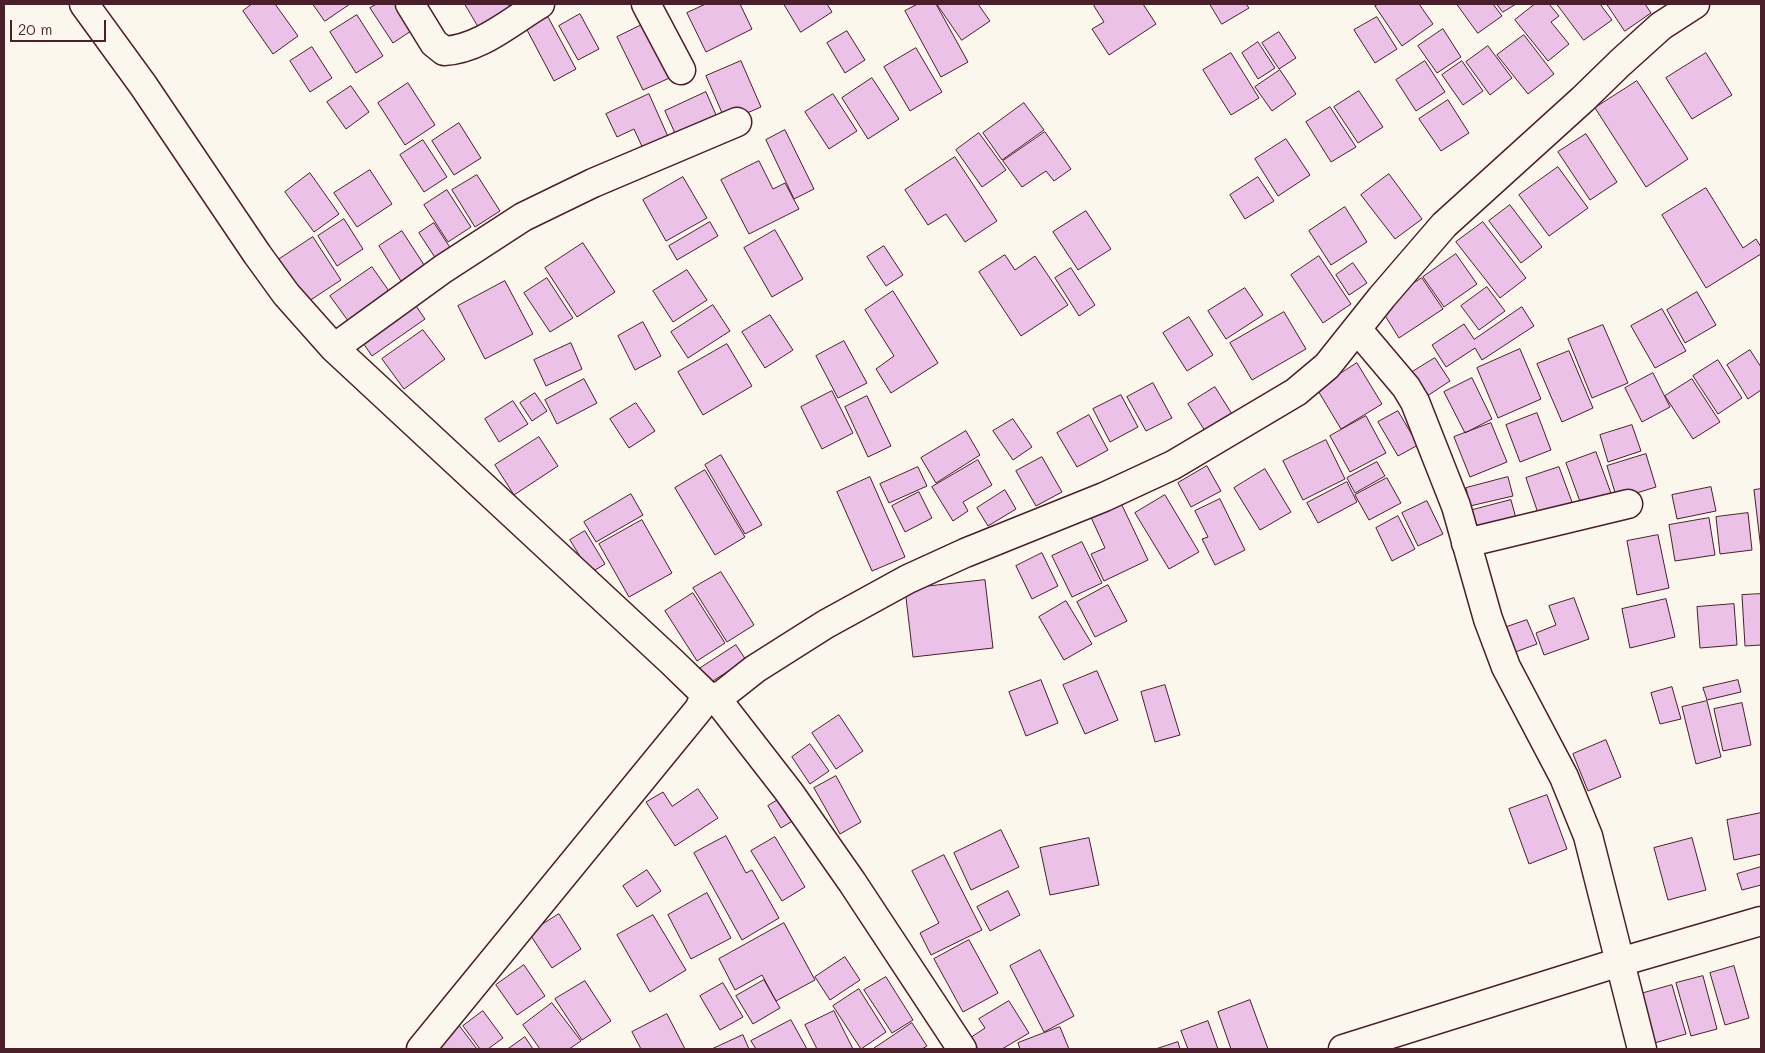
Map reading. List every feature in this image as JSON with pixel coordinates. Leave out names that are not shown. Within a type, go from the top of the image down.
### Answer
[{"type":"street","points":[[84,4],[143,86],[262,262],[286,294],[334,348],[702,691],[711,697],[788,792],[852,882],[962,1049]]},
{"type":"street","points":[[410,4],[434,43],[444,51],[458,50],[476,44],[540,4]]},
{"type":"street","points":[[646,4],[681,70]]},
{"type":"street","points":[[421,1049],[699,709],[711,697],[826,624],[908,579],[965,553],[1104,498],[1173,465],[1296,392],[1327,366],[1382,297],[1444,225],[1584,99],[1654,32],[1695,4]]},
{"type":"street","points":[[334,348],[444,269],[523,218],[593,183],[738,122]]},
{"type":"street","points":[[1357,329],[1406,387],[1415,402],[1446,480],[1488,619],[1506,667],[1564,777],[1588,836],[1642,1049]]},
{"type":"street","points":[[1466,544],[1628,504]]},
{"type":"street","points":[[1343,1049],[1620,962],[1761,921]]},
{"type":"building","points":[[252,4],[275,4],[298,36],[273,54],[243,11]]},
{"type":"building","points":[[313,4],[350,4],[325,21]]},
{"type":"building","points":[[377,4],[402,4],[417,27],[393,43],[370,8]]},
{"type":"building","points":[[465,4],[508,4],[513,11],[481,31]]},
{"type":"building","points":[[706,4],[740,4],[752,29],[706,52],[687,13]]},
{"type":"building","points":[[784,4],[827,4],[832,12],[801,32]]},
{"type":"building","points":[[918,4],[936,4],[968,62],[941,77],[905,11]]},
{"type":"building","points":[[937,4],[978,4],[990,21],[962,40]]},
{"type":"building","points":[[1096,4],[1143,4],[1156,24],[1109,55],[1092,29],[1104,22],[1094,6]]},
{"type":"building","points":[[1210,4],[1246,4],[1249,8],[1222,24]]},
{"type":"building","points":[[1379,4],[1419,4],[1433,24],[1402,46],[1375,6]]},
{"type":"building","points":[[1457,4],[1493,4],[1502,16],[1478,33]]},
{"type":"building","points":[[1497,4],[1516,4],[1503,12]]},
{"type":"building","points":[[1535,4],[1549,4],[1559,16],[1551,22],[1569,44],[1548,61],[1515,20]]},
{"type":"building","points":[[1557,4],[1600,4],[1612,20],[1584,40]]},
{"type":"building","points":[[1607,4],[1645,4],[1651,13],[1625,31]]},
{"type":"building","points":[[580,14],[599,49],[578,60],[559,26]]},
{"type":"building","points":[[357,15],[383,56],[356,73],[330,32]]},
{"type":"building","points":[[548,17],[576,69],[554,81],[526,28]]},
{"type":"building","points":[[1377,17],[1397,49],[1375,63],[1354,30]]},
{"type":"building","points":[[650,21],[676,75],[643,90],[617,37]]},
{"type":"building","points":[[1443,29],[1461,57],[1437,73],[1418,46]]},
{"type":"building","points":[[847,31],[865,60],[845,73],[827,43]]},
{"type":"building","points":[[1279,32],[1296,58],[1279,69],[1262,43]]},
{"type":"building","points":[[1524,35],[1554,74],[1528,94],[1497,55]]},
{"type":"building","points":[[1258,42],[1275,68],[1258,79],[1242,53]]},
{"type":"building","points":[[1488,46],[1512,78],[1490,95],[1466,62]]},
{"type":"building","points":[[312,47],[332,78],[310,92],[290,61]]},
{"type":"building","points":[[916,48],[942,92],[910,111],[884,67]]},
{"type":"building","points":[[1231,53],[1259,98],[1231,115],[1203,70]]},
{"type":"building","points":[[1706,53],[1732,95],[1692,119],[1666,78]]},
{"type":"building","points":[[741,61],[761,107],[726,122],[706,76]]},
{"type":"building","points":[[1425,61],[1445,92],[1416,111],[1396,80]]},
{"type":"building","points":[[1462,61],[1483,91],[1463,105],[1442,75]]},
{"type":"building","points":[[1280,70],[1296,94],[1272,111],[1255,87]]},
{"type":"building","points":[[872,78],[899,119],[868,139],[842,98]]},
{"type":"building","points":[[1637,81],[1688,159],[1646,187],[1595,108]]},
{"type":"building","points":[[408,83],[435,125],[405,145],[378,103]]},
{"type":"building","points":[[351,86],[369,112],[346,129],[327,102]]},
{"type":"building","points":[[1359,91],[1383,127],[1358,143],[1334,107]]},
{"type":"building","points":[[706,92],[720,124],[679,142],[665,111]]},
{"type":"building","points":[[649,94],[670,141],[645,153],[634,129],[617,137],[606,114]]},
{"type":"building","points":[[833,94],[857,131],[829,149],[805,112]]},
{"type":"building","points":[[1448,100],[1469,133],[1441,151],[1419,119]]},
{"type":"building","points":[[1024,103],[1044,130],[1002,160],[983,133]]},
{"type":"building","points":[[1330,107],[1356,147],[1331,162],[1306,122]]},
{"type":"building","points":[[459,123],[481,158],[454,175],[432,141]]},
{"type":"building","points":[[785,130],[814,189],[794,199],[766,140]]},
{"type":"building","points":[[1045,132],[1071,169],[1054,181],[1046,171],[1022,187],[1003,161]]},
{"type":"building","points":[[979,133],[1006,170],[982,187],[956,150]]},
{"type":"building","points":[[1586,134],[1617,182],[1590,200],[1558,152]]},
{"type":"building","points":[[1286,139],[1310,175],[1278,196],[1255,159]]},
{"type":"building","points":[[423,140],[447,177],[424,192],[400,155]]},
{"type":"building","points":[[955,157],[997,221],[965,242],[946,214],[928,225],[905,190]]},
{"type":"building","points":[[759,161],[773,189],[785,183],[799,209],[749,234],[721,180]]},
{"type":"building","points":[[1558,167],[1588,208],[1549,236],[1519,195]]},
{"type":"building","points":[[370,170],[392,204],[357,227],[334,193]]},
{"type":"building","points":[[310,173],[339,214],[314,232],[285,192]]},
{"type":"building","points":[[1389,174],[1422,219],[1395,239],[1361,195]]},
{"type":"building","points":[[477,175],[500,211],[475,227],[452,190]]},
{"type":"building","points":[[683,177],[707,218],[666,241],[643,200]]},
{"type":"building","points":[[1258,177],[1274,201],[1245,219],[1230,195]]},
{"type":"building","points":[[1706,188],[1743,248],[1756,239],[1761,247],[1761,254],[1706,288],[1662,215]]},
{"type":"building","points":[[447,190],[471,227],[448,242],[424,205]]},
{"type":"building","points":[[1510,205],[1542,247],[1521,263],[1489,221]]},
{"type":"building","points":[[1345,207],[1367,242],[1331,265],[1309,231]]},
{"type":"building","points":[[1086,211],[1111,249],[1078,270],[1053,232]]},
{"type":"building","points":[[344,219],[363,249],[337,266],[318,236]]},
{"type":"building","points":[[710,222],[718,236],[677,260],[669,246]]},
{"type":"building","points":[[1483,222],[1526,278],[1500,298],[1456,242]]},
{"type":"building","points":[[434,223],[451,249],[436,259],[419,233]]},
{"type":"building","points":[[775,230],[803,279],[772,297],[744,248]]},
{"type":"building","points":[[402,231],[430,274],[406,289],[379,246]]},
{"type":"building","points":[[313,237],[341,280],[306,303],[278,260]]},
{"type":"building","points":[[583,243],[615,292],[577,317],[545,268]]},
{"type":"building","points":[[884,246],[903,275],[886,286],[867,257]]},
{"type":"building","points":[[1456,254],[1477,284],[1444,307],[1423,277]]},
{"type":"building","points":[[1005,255],[1015,270],[1035,256],[1068,305],[1021,336],[979,272]]},
{"type":"building","points":[[1319,256],[1351,304],[1323,323],[1291,275]]},
{"type":"building","points":[[1353,263],[1367,283],[1349,295],[1336,275]]},
{"type":"building","points":[[372,267],[396,301],[354,329],[330,296]]},
{"type":"building","points":[[1071,268],[1095,305],[1079,316],[1055,278]]},
{"type":"building","points":[[687,270],[707,300],[673,322],[653,291]]},
{"type":"building","points":[[547,278],[573,318],[550,332],[524,293]]},
{"type":"building","points":[[1422,278],[1443,309],[1399,338],[1379,306]]},
{"type":"building","points":[[505,281],[533,334],[485,359],[458,306]]},
{"type":"building","points":[[1487,287],[1505,311],[1479,330],[1461,306]]},
{"type":"building","points":[[1245,288],[1263,315],[1226,339],[1208,311]]},
{"type":"building","points":[[893,291],[938,363],[891,393],[876,369],[894,356],[865,310]]},
{"type":"building","points":[[1697,292],[1716,325],[1685,343],[1667,310]]},
{"type":"building","points":[[412,300],[425,319],[372,356],[359,337]]},
{"type":"building","points":[[713,305],[730,331],[688,358],[671,332]]},
{"type":"building","points":[[1522,307],[1534,326],[1482,360],[1475,348],[1446,367],[1432,345],[1464,324],[1474,339]]},
{"type":"building","points":[[1662,309],[1686,351],[1655,368],[1631,326]]},
{"type":"building","points":[[1284,312],[1306,349],[1252,380],[1230,343]]},
{"type":"building","points":[[770,315],[793,350],[765,368],[742,332]]},
{"type":"building","points":[[1189,317],[1213,355],[1187,371],[1163,333]]},
{"type":"building","points":[[643,322],[661,356],[635,370],[618,336]]},
{"type":"building","points":[[1603,325],[1628,383],[1592,398],[1568,339]]},
{"type":"building","points":[[423,330],[445,359],[404,389],[382,359]]},
{"type":"building","points":[[844,341],[867,383],[838,398],[816,356]]},
{"type":"building","points":[[571,343],[582,369],[546,386],[534,360]]},
{"type":"building","points":[[727,344],[752,386],[703,415],[678,372]]},
{"type":"building","points":[[1520,349],[1541,399],[1498,418],[1477,368]]},
{"type":"building","points":[[1750,350],[1761,367],[1761,390],[1748,399],[1727,365]]},
{"type":"building","points":[[1569,351],[1593,408],[1562,422],[1537,364]]},
{"type":"building","points":[[1435,358],[1450,381],[1424,398],[1409,374]]},
{"type":"building","points":[[1718,360],[1742,398],[1718,414],[1693,376]]},
{"type":"building","points":[[1357,363],[1382,404],[1341,429],[1317,389]]},
{"type":"building","points":[[1653,373],[1670,407],[1642,422],[1625,388]]},
{"type":"building","points":[[1472,378],[1492,419],[1465,433],[1444,392]]},
{"type":"building","points":[[584,379],[597,403],[557,424],[545,400]]},
{"type":"building","points":[[1692,379],[1720,422],[1693,439],[1665,396]]},
{"type":"building","points":[[1153,383],[1172,418],[1146,431],[1127,397]]},
{"type":"building","points":[[1215,387],[1232,414],[1205,431],[1188,404]]},
{"type":"building","points":[[832,391],[853,433],[822,449],[801,407]]},
{"type":"building","points":[[535,393],[547,411],[532,421],[520,403]]},
{"type":"building","points":[[1121,395],[1138,427],[1110,442],[1093,409]]},
{"type":"building","points":[[867,396],[891,446],[868,457],[845,407]]},
{"type":"building","points":[[513,401],[528,424],[499,442],[485,419]]},
{"type":"building","points":[[636,403],[655,431],[629,448],[610,419]]},
{"type":"building","points":[[1398,411],[1418,445],[1398,456],[1378,422]]},
{"type":"building","points":[[1537,413],[1551,450],[1520,462],[1506,425]]},
{"type":"building","points":[[1089,415],[1108,450],[1077,467],[1057,433]]},
{"type":"building","points":[[1366,416],[1386,453],[1350,472],[1330,436]]},
{"type":"building","points":[[1013,419],[1032,447],[1013,460],[993,431]]},
{"type":"building","points":[[1491,423],[1507,462],[1470,477],[1454,437]]},
{"type":"building","points":[[1632,425],[1641,451],[1608,462],[1600,435]]},
{"type":"building","points":[[966,431],[980,455],[936,483],[921,458]]},
{"type":"building","points":[[539,437],[558,466],[514,495],[495,465]]},
{"type":"building","points":[[1326,440],[1345,479],[1303,500],[1283,461]]},
{"type":"building","points":[[1596,452],[1612,496],[1582,507],[1566,463]]},
{"type":"building","points":[[1646,454],[1656,487],[1617,499],[1607,466]]},
{"type":"building","points":[[721,455],[762,525],[745,534],[705,465]]},
{"type":"building","points":[[1042,457],[1062,492],[1036,506],[1016,471]]},
{"type":"building","points":[[978,460],[992,485],[963,502],[968,511],[953,521],[932,487]]},
{"type":"building","points":[[1377,462],[1385,476],[1355,493],[1347,478]]},
{"type":"building","points":[[1207,466],[1221,491],[1191,507],[1178,483]]},
{"type":"building","points":[[918,467],[927,486],[889,503],[880,484]]},
{"type":"building","points":[[1559,467],[1575,510],[1541,522],[1526,478]]},
{"type":"building","points":[[1265,469],[1291,512],[1260,530],[1234,488]]},
{"type":"building","points":[[705,470],[745,537],[715,555],[675,488]]},
{"type":"building","points":[[870,477],[905,557],[872,571],[837,492]]},
{"type":"building","points":[[1508,477],[1513,496],[1470,506],[1466,488]]},
{"type":"building","points":[[1387,478],[1401,503],[1369,520],[1355,495]]},
{"type":"building","points":[[1347,482],[1357,502],[1318,523],[1307,503]]},
{"type":"building","points":[[1711,487],[1716,511],[1677,519],[1672,495]]},
{"type":"building","points":[[1761,489],[1761,550],[1754,490]]},
{"type":"building","points":[[1005,490],[1016,509],[988,526],[977,508]]},
{"type":"building","points":[[919,492],[932,518],[905,532],[892,506]]},
{"type":"building","points":[[631,494],[643,515],[596,542],[584,522]]},
{"type":"building","points":[[1165,495],[1199,552],[1169,569],[1135,513]]},
{"type":"building","points":[[1220,499],[1245,550],[1215,565],[1202,539],[1208,537],[1195,511]]},
{"type":"building","points":[[1511,500],[1517,522],[1467,535],[1461,513]]},
{"type":"building","points":[[1120,501],[1148,560],[1104,581],[1091,554],[1105,548],[1090,515]]},
{"type":"building","points":[[1427,501],[1443,534],[1418,546],[1402,513]]},
{"type":"building","points":[[1748,513],[1752,550],[1720,554],[1716,517]]},
{"type":"building","points":[[1398,516],[1415,549],[1392,561],[1376,528]]},
{"type":"building","points":[[1709,518],[1715,555],[1675,561],[1669,525]]},
{"type":"building","points":[[642,520],[672,573],[629,597],[599,544]]},
{"type":"building","points":[[585,531],[605,564],[590,573],[570,540]]},
{"type":"building","points":[[1658,535],[1669,588],[1637,595],[1627,541]]},
{"type":"building","points":[[1082,542],[1102,583],[1072,597],[1052,556]]},
{"type":"building","points":[[1042,553],[1058,586],[1032,599],[1016,566]]},
{"type":"building","points":[[721,572],[754,625],[727,642],[693,588]]},
{"type":"building","points":[[985,580],[993,648],[913,657],[905,589]]},
{"type":"building","points":[[1108,585],[1127,621],[1095,637],[1077,602]]},
{"type":"building","points":[[693,593],[725,643],[697,661],[665,611]]},
{"type":"building","points":[[1761,594],[1761,645],[1745,646],[1742,595]]},
{"type":"building","points":[[1574,598],[1589,639],[1544,655],[1536,633],[1556,625],[1549,606]]},
{"type":"building","points":[[1666,599],[1675,637],[1630,648],[1622,609]]},
{"type":"building","points":[[1066,601],[1092,644],[1064,660],[1039,617]]},
{"type":"building","points":[[1734,604],[1737,645],[1700,648],[1697,607]]},
{"type":"building","points":[[1527,620],[1537,644],[1510,654],[1501,629]]},
{"type":"building","points":[[736,645],[746,660],[708,684],[699,669]]},
{"type":"building","points":[[1097,671],[1118,720],[1085,734],[1063,685]]},
{"type":"building","points":[[1041,680],[1058,723],[1026,736],[1009,692]]},
{"type":"building","points":[[1738,680],[1741,692],[1707,700],[1703,688]]},
{"type":"building","points":[[1165,685],[1180,735],[1155,742],[1141,692]]},
{"type":"building","points":[[1672,687],[1681,719],[1660,724],[1651,693]]},
{"type":"building","points":[[1707,701],[1721,757],[1696,764],[1682,707]]},
{"type":"building","points":[[1742,703],[1751,745],[1723,751],[1714,709]]},
{"type":"building","points":[[839,715],[863,751],[836,769],[812,733]]},
{"type":"building","points":[[1606,740],[1621,777],[1588,791],[1573,754]]},
{"type":"building","points":[[810,744],[829,771],[810,784],[792,757]]},
{"type":"building","points":[[836,776],[861,822],[840,834],[814,788]]},
{"type":"building","points":[[698,789],[718,818],[675,846],[646,802],[663,792],[672,806]]},
{"type":"building","points":[[1547,795],[1567,849],[1529,864],[1509,809]]},
{"type":"building","points":[[781,798],[794,820],[781,828],[768,806]]},
{"type":"building","points":[[1761,813],[1761,854],[1734,860],[1727,820]]},
{"type":"building","points":[[1001,830],[1019,867],[971,890],[954,853]]},
{"type":"building","points":[[726,836],[746,873],[752,870],[779,918],[742,940],[694,853]]},
{"type":"building","points":[[775,837],[805,887],[782,901],[751,851]]},
{"type":"building","points":[[1089,838],[1099,885],[1050,895],[1040,848]]},
{"type":"building","points":[[1692,838],[1706,890],[1668,900],[1654,848]]},
{"type":"building","points":[[944,855],[982,930],[931,955],[920,933],[939,923],[912,871]]},
{"type":"building","points":[[1761,867],[1761,885],[1742,890],[1737,874]]},
{"type":"building","points":[[647,870],[661,891],[637,907],[623,886]]},
{"type":"building","points":[[1008,891],[1020,915],[990,931],[977,907]]},
{"type":"building","points":[[707,893],[731,938],[691,959],[668,915]]},
{"type":"building","points":[[559,914],[581,949],[552,968],[529,933]]},
{"type":"building","points":[[653,915],[686,970],[650,992],[617,935]]},
{"type":"building","points":[[784,923],[815,980],[776,1001],[762,975],[735,990],[719,959]]},
{"type":"building","points":[[969,940],[998,993],[963,1012],[934,959]]},
{"type":"building","points":[[1040,950],[1074,1016],[1044,1032],[1010,966]]},
{"type":"building","points":[[845,957],[860,980],[830,1000],[815,977]]},
{"type":"building","points":[[524,965],[545,996],[517,1015],[496,985]]},
{"type":"building","points":[[1734,966],[1749,1018],[1725,1025],[1710,973]]},
{"type":"building","points":[[1703,976],[1717,1029],[1691,1036],[1676,983]]},
{"type":"building","points":[[886,977],[913,1020],[892,1033],[864,990]]},
{"type":"building","points":[[764,980],[780,1008],[753,1024],[736,996]]},
{"type":"building","points":[[585,981],[611,1021],[582,1040],[555,999]]},
{"type":"building","points":[[723,983],[743,1017],[720,1030],[700,996]]},
{"type":"building","points":[[1672,985],[1686,1034],[1644,1046],[1630,997]]},
{"type":"building","points":[[859,989],[886,1032],[861,1049],[833,1006]]},
{"type":"building","points":[[1250,1000],[1268,1049],[1231,1049],[1218,1012]]},
{"type":"building","points":[[1009,1001],[1029,1033],[1002,1049],[978,1049],[970,1038],[985,1028],[979,1019]]},
{"type":"building","points":[[552,1003],[581,1041],[569,1049],[540,1049],[523,1025]]},
{"type":"building","points":[[483,1011],[503,1038],[488,1049],[480,1049],[463,1026]]},
{"type":"building","points":[[834,1011],[853,1049],[817,1049],[805,1025]]},
{"type":"building","points":[[667,1014],[685,1049],[641,1049],[632,1032]]},
{"type":"building","points":[[791,1020],[807,1049],[756,1049],[751,1041]]},
{"type":"building","points":[[1208,1021],[1218,1049],[1188,1049],[1181,1031]]},
{"type":"building","points":[[912,1023],[927,1046],[922,1049],[873,1049]]},
{"type":"building","points":[[458,1024],[477,1049],[436,1049]]},
{"type":"building","points":[[1060,1027],[1069,1049],[1020,1049],[1018,1043]]},
{"type":"building","points":[[743,1035],[749,1049],[712,1049]]},
{"type":"building","points":[[525,1037],[533,1049],[508,1049]]},
{"type":"building","points":[[1178,1042],[1180,1049],[1156,1049]]}]
